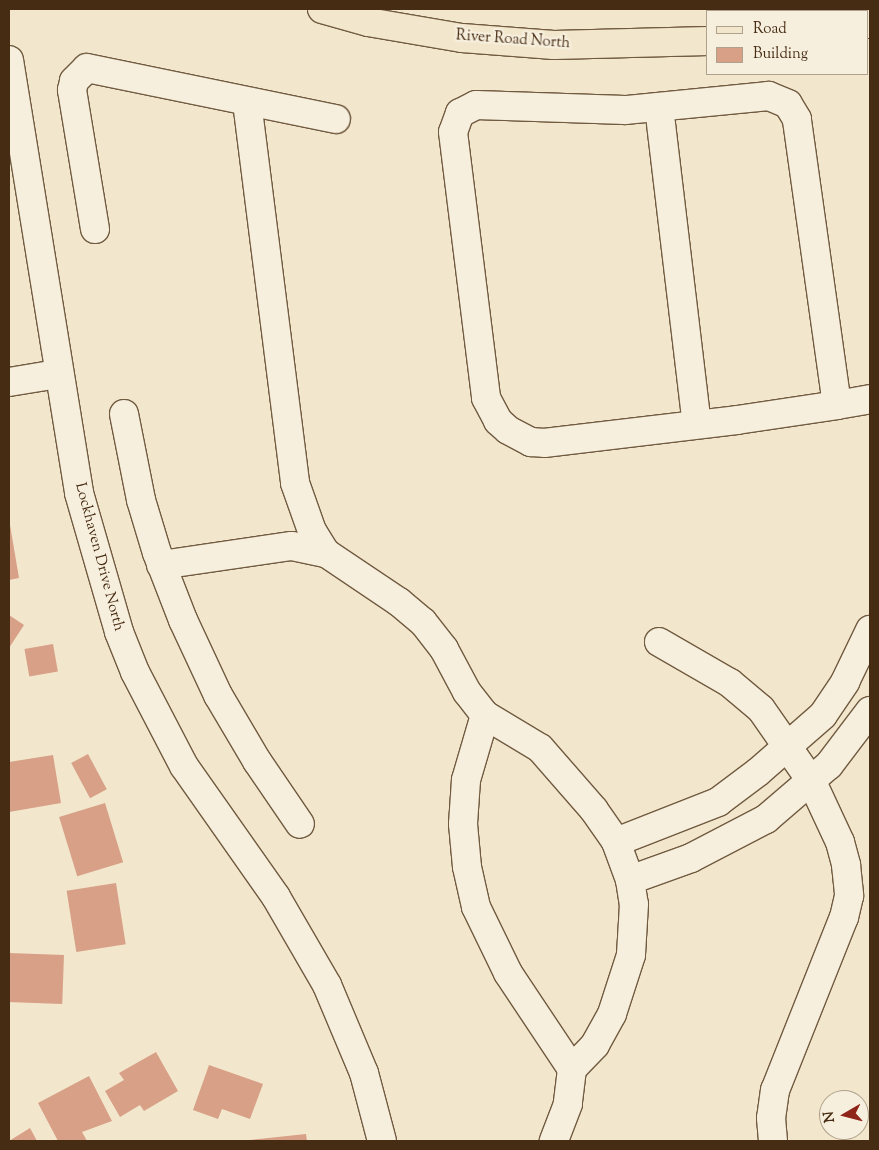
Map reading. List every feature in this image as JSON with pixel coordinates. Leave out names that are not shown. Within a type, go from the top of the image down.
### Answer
[{"type":"main road","name":"River Road North","points":[[322,9],[368,22],[462,38],[554,45],[706,41]]},
{"type":"street","name":"Lockhaven Drive North","points":[[9,60],[58,374],[91,541],[119,632],[135,672],[184,766],[276,898],[327,985],[364,1072],[382,1141]]},
{"type":"street","points":[[95,229],[72,90],[79,72],[95,68],[247,102],[336,119]]},
{"type":"street","points":[[837,405],[795,112],[788,104],[770,96],[625,110],[476,105],[460,113],[454,122],[454,142],[486,398],[498,421],[519,437],[544,443],[697,424],[837,405],[870,399]]},
{"type":"street","points":[[247,102],[295,483],[312,531],[326,553]]},
{"type":"street","points":[[659,107],[697,424]]},
{"type":"street","points":[[9,382],[58,374]]},
{"type":"street","points":[[124,414],[141,500],[161,565],[183,620],[218,695],[257,761],[300,824]]},
{"type":"street","points":[[161,565],[292,546],[326,553],[399,602],[424,622],[444,649],[467,692],[485,715],[540,748],[594,810],[616,842],[630,880],[634,929],[625,979],[596,1045],[572,1069],[568,1104],[554,1141]]},
{"type":"street","points":[[616,842],[718,802],[787,746],[822,715],[845,682],[870,630]]},
{"type":"street","points":[[659,642],[730,683],[761,709],[812,782],[840,842],[849,896],[775,1090],[771,1118],[773,1141]]},
{"type":"street","points":[[630,880],[691,858],[766,819],[812,782],[856,733],[870,711]]},
{"type":"street","points":[[485,715],[469,766],[463,824],[467,867],[476,907],[508,973],[572,1069]]},
{"type":"building","points":[[9,519],[19,578],[9,580]]},
{"type":"building","points":[[9,615],[24,625],[9,648]]},
{"type":"building","points":[[53,644],[58,672],[29,677],[24,649]]},
{"type":"building","points":[[88,754],[107,789],[90,798],[71,763]]},
{"type":"building","points":[[53,755],[61,803],[9,812],[9,762]]},
{"type":"building","points":[[105,803],[123,862],[77,876],[59,817]]},
{"type":"building","points":[[116,883],[126,944],[76,952],[67,891]]},
{"type":"building","points":[[9,953],[64,955],[62,1004],[9,1002]]},
{"type":"building","points":[[156,1052],[178,1091],[144,1111],[140,1105],[120,1117],[105,1091],[124,1080],[119,1073]]},
{"type":"building","points":[[209,1065],[263,1084],[250,1119],[222,1109],[218,1119],[193,1110]]},
{"type":"building","points":[[89,1076],[112,1121],[82,1132],[87,1141],[58,1141],[38,1103]]},
{"type":"building","points":[[30,1128],[37,1141],[9,1141]]},
{"type":"building","points":[[306,1134],[307,1141],[250,1141],[250,1140]]}]
